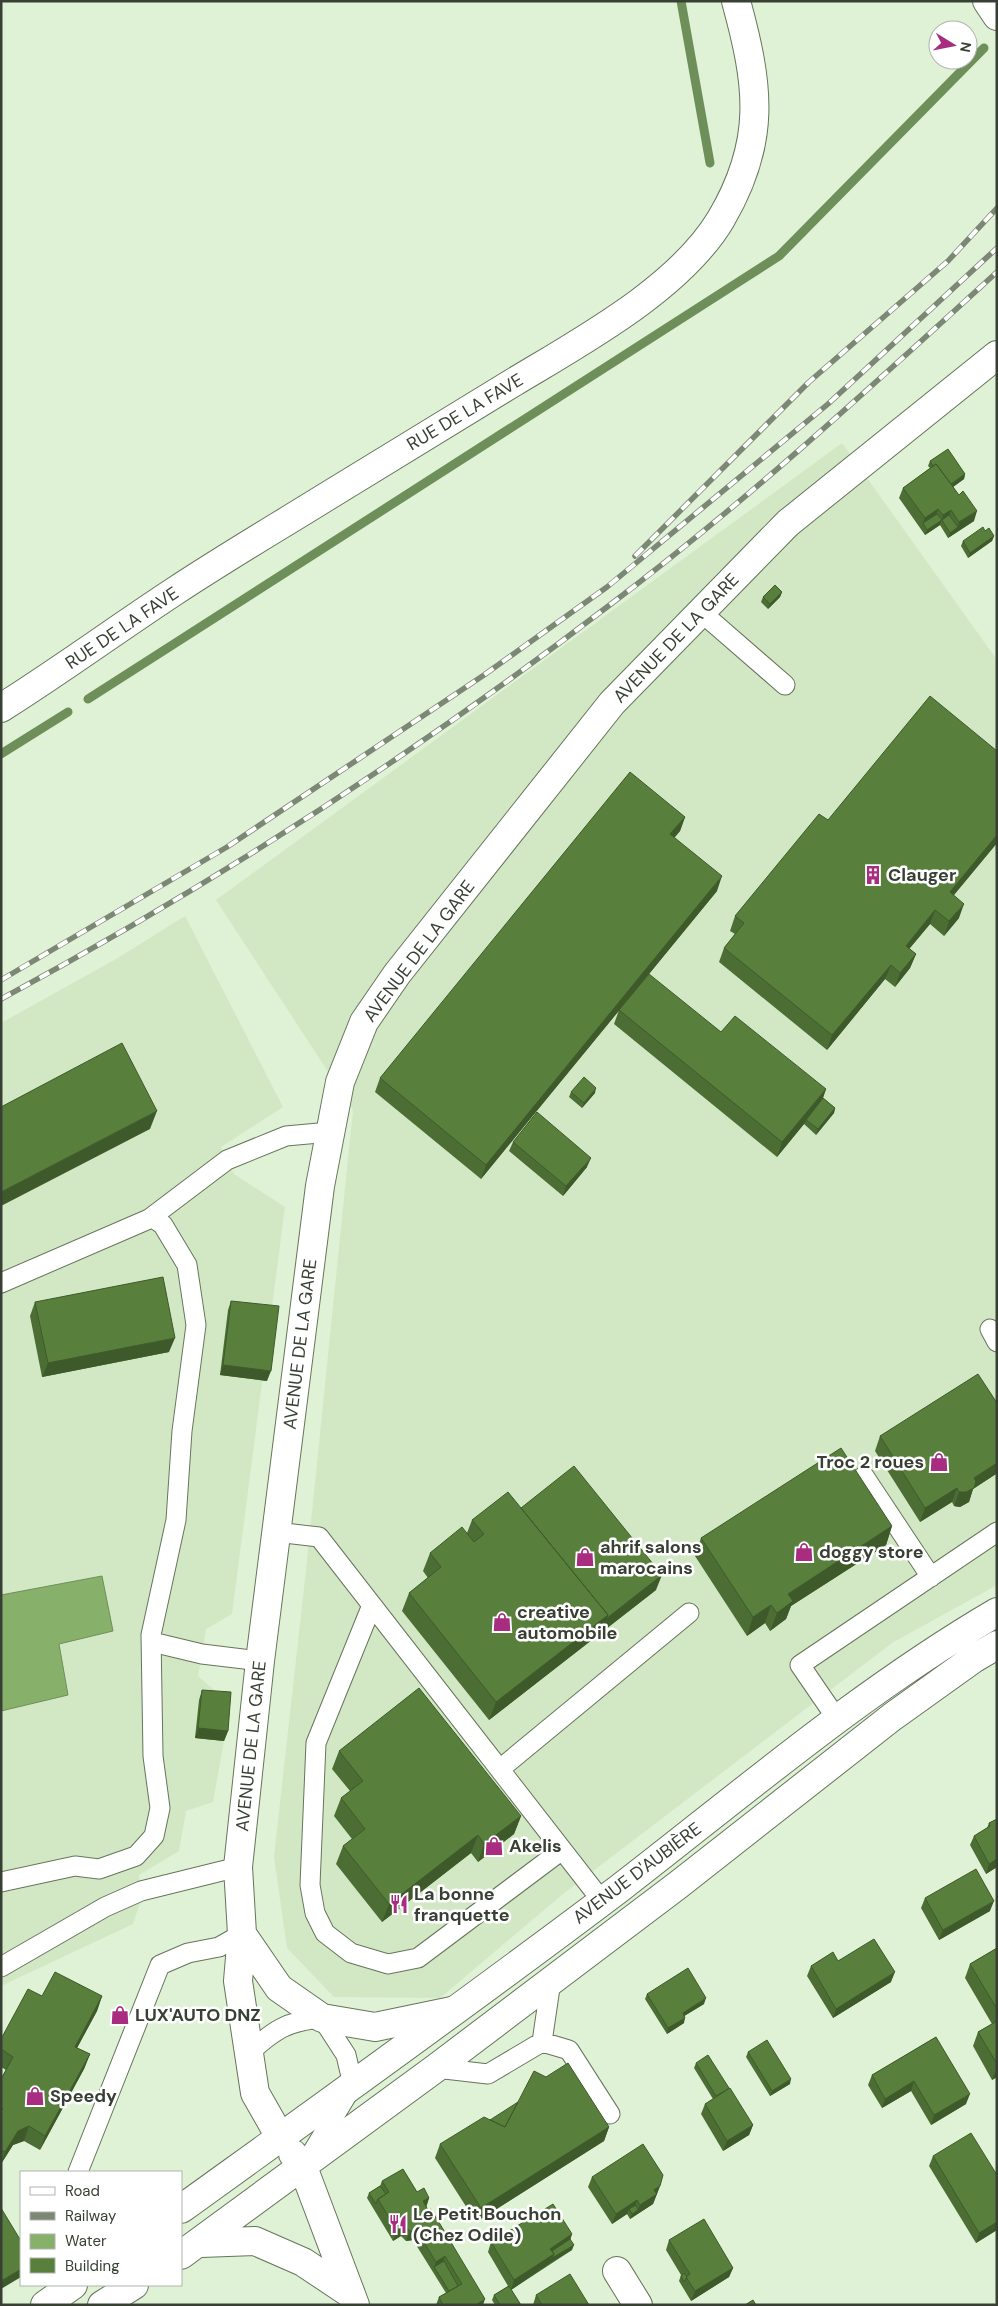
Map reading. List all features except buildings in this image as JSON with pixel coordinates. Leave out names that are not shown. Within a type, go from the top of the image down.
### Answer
[{"type":"street","name":"RUE DE LA FAVE","points":[[1,708],[176,590],[590,336],[667,279],[697,250],[720,221],[742,180],[754,133],[755,92],[746,39],[736,1]]},
{"type":"street","points":[[988,1],[997,16]]},
{"type":"street","name":"AVENUE DE LA GARE","points":[[353,2300],[303,2167],[280,2137],[254,2092],[238,1981],[242,1934],[238,1867],[260,1661],[320,1186],[340,1082],[364,1022],[397,974],[612,703],[788,523],[997,355]]},
{"type":"street","name":"AVENUE D'AUBIÈRE","points":[[182,2208],[602,1901],[837,1719],[961,1633],[997,1612]]},
{"type":"street","name":"AVENUE D'AUBIÈRE","points":[[191,2249],[551,1981],[892,1717],[973,1659],[997,1645]]},
{"type":"street","points":[[242,1934],[279,1988],[322,2018],[374,2027],[452,2011]]},
{"type":"street","points":[[191,2249],[255,2241],[303,2262],[353,2300]]},
{"type":"street","points":[[617,2271],[638,2305]]},
{"type":"street","points":[[45,2305],[72,2286]]},
{"type":"street","points":[[102,2305],[132,2286]]},
{"type":"lane","points":[[701,612],[785,685]]},
{"type":"lane","points":[[1,1283],[152,1217],[227,1160],[286,1136],[330,1132]]},
{"type":"lane","points":[[1,1882],[75,1866],[99,1869],[136,1856],[154,1836],[160,1808],[153,1756],[151,1635],[176,1520],[182,1431],[196,1325],[187,1265],[162,1225],[152,1217]]},
{"type":"lane","points":[[864,1476],[931,1577]]},
{"type":"lane","points":[[276,1532],[319,1537],[602,1901]]},
{"type":"lane","points":[[837,1719],[800,1665],[997,1532]]},
{"type":"lane","points":[[372,1605],[316,1743],[310,1884],[314,1913],[325,1933],[351,1953],[388,1964],[418,1958],[562,1850]]},
{"type":"lane","points":[[500,1769],[690,1613]]},
{"type":"lane","points":[[152,1642],[202,1654],[260,1661]]},
{"type":"lane","points":[[1,1967],[104,1907],[141,1891],[238,1867]]},
{"type":"lane","points":[[78,2171],[160,1965],[188,1953],[219,1947],[242,1934]]},
{"type":"lane","points":[[542,2042],[551,1981]]},
{"type":"lane","points":[[249,2053],[270,2033],[300,2020],[322,2018],[346,2055],[353,2085],[303,2167]]},
{"type":"lane","points":[[436,2068],[488,2074],[542,2042],[569,2050],[610,2114]]},
{"type":"shaded area","points":[[842,443],[997,660],[997,1585],[892,1643],[563,1894],[440,1998],[334,1997],[287,1948],[274,1857],[307,1561],[353,1110],[216,900]]},
{"type":"shaded area","points":[[185,916],[283,1107],[221,1147],[234,1174],[285,1207],[232,1614],[206,1629],[198,1676],[228,1702],[224,1741],[213,1802],[186,1811],[179,1851],[139,1875],[142,1897],[133,1924],[1,1986],[1,1023],[116,959]]},
{"type":"water","points":[[102,1576],[113,1631],[59,1644],[68,1695],[1,1711],[1,1595]]},
{"type":"waterway","points":[[681,1],[710,163]]},
{"type":"waterway","points":[[88,699],[779,256],[984,48]]},
{"type":"waterway","points":[[1,754],[68,712]]},
{"type":"railway","points":[[635,556],[809,382],[948,261],[997,208]]},
{"type":"railway","points":[[1,980],[227,847],[484,675],[607,587],[828,404],[997,248]]},
{"type":"railway","points":[[1,999],[80,955],[237,862],[314,814],[465,712],[611,604],[711,525],[856,400],[997,272]]},
{"type":"place","name":"Clauger","points":[[873,875]]},
{"type":"place","name":"Troc 2 roues","points":[[939,1462]]},
{"type":"place","name":"doggy store","points":[[804,1552]]},
{"type":"place","name":"ahrif salons marocains","points":[[585,1557]]},
{"type":"place","name":"creative automobile","points":[[502,1622]]},
{"type":"place","name":"Akelis","points":[[494,1846]]},
{"type":"place","name":"La bonne franquette","points":[[399,1904]]},
{"type":"place","name":"LUX'AUTO DNZ","points":[[120,2015]]},
{"type":"place","name":"Speedy","points":[[35,2096]]},
{"type":"place","name":"Le Petit Bouchon (Chez Odile)","points":[[398,2224]]}]
